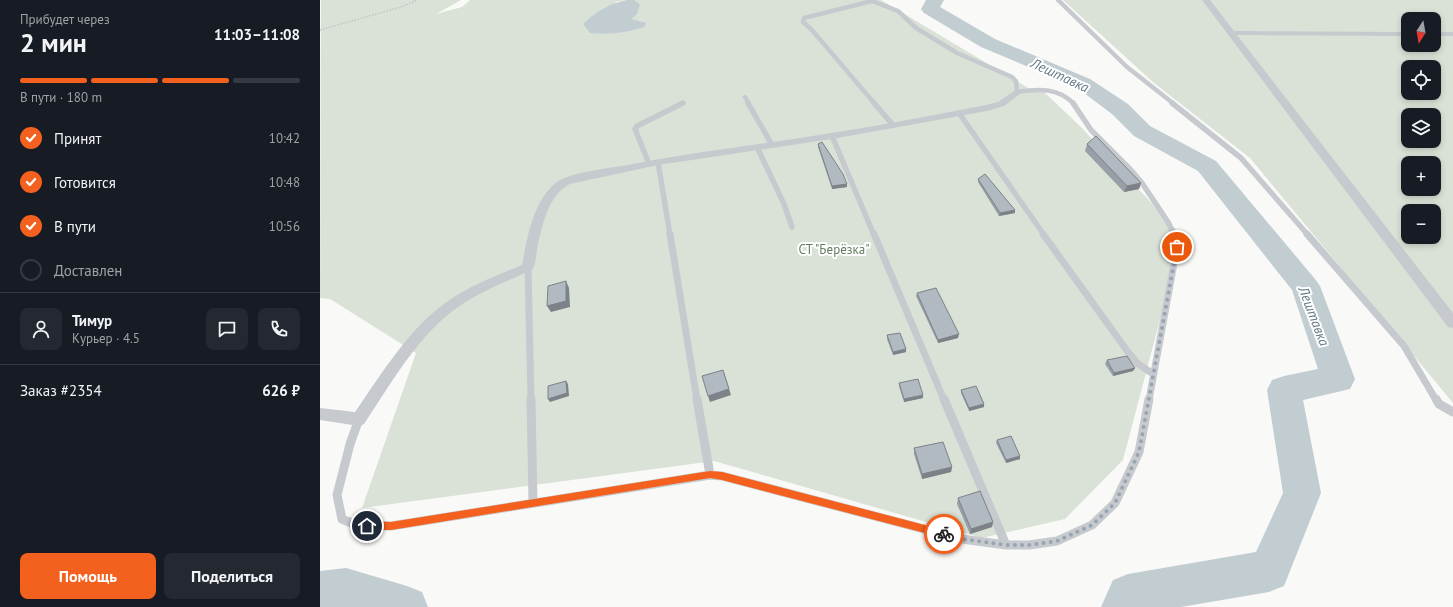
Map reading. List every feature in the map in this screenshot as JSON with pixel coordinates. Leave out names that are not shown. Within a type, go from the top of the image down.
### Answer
[{"type":"street","points":[[1206,0],[1453,323]]},
{"type":"street","points":[[1231,33],[1401,34]]},
{"type":"street","points":[[1441,34],[1453,34]]},
{"type":"street","points":[[320,414],[359,419],[393,368],[426,329],[447,308],[469,295],[528,267],[534,236],[542,213],[557,188],[565,182],[577,178],[654,163],[832,136],[987,108],[1001,104],[1017,92]]},
{"type":"lane","points":[[1058,0],[1127,67],[1241,158],[1404,346],[1439,404],[1453,412]]},
{"type":"lane","points":[[359,419],[350,444],[338,495],[342,519],[356,525],[391,526],[533,502],[710,475],[722,476],[962,539],[1006,545],[1029,545],[1057,541],[1092,525],[1115,503],[1139,452],[1177,247],[1176,236],[1152,198],[1131,170],[1091,129],[1072,102],[1064,96],[1047,90],[1038,89],[1017,92],[1016,81],[1012,77],[957,53],[916,28],[898,11],[871,1],[807,16],[802,20],[893,125]]},
{"type":"lane","points":[[744,97],[772,145]]},
{"type":"lane","points":[[683,103],[637,126],[635,129],[654,163],[710,475]]},
{"type":"lane","points":[[959,113],[1022,205],[1128,352],[1137,363],[1153,374]]},
{"type":"lane","points":[[832,136],[1006,545]]},
{"type":"lane","points":[[758,147],[784,204],[792,228]]},
{"type":"lane","points":[[528,267],[533,502]]},
{"type":"path","points":[[320,30],[401,7],[418,0]]},
{"type":"green space","name":"СТ \"Берёзка\"","points":[[321,0],[461,0],[436,14],[462,7],[470,0],[627,0],[615,2],[631,19],[640,4],[634,0],[881,0],[1030,89],[1044,92],[1081,127],[1182,236],[1123,460],[1065,519],[982,538],[714,461],[362,508],[416,353],[330,299],[320,298]]},
{"type":"green space","points":[[1063,0],[1453,0],[1453,403],[1250,158],[1154,83]]},
{"type":"shaded area","points":[[627,0],[634,0],[640,4],[637,14],[631,19],[646,23],[644,27],[631,31],[597,34],[590,33],[583,24],[603,9]]},
{"type":"building","points":[[1096,136],[1141,183],[1127,186],[1087,144]]},
{"type":"building","points":[[822,142],[843,174],[847,184],[832,186],[818,144]]},
{"type":"building","points":[[985,174],[1015,210],[1000,213],[978,179]]},
{"type":"building","points":[[566,281],[566,301],[547,306],[548,286]]},
{"type":"building","points":[[936,288],[959,334],[938,340],[917,293]]},
{"type":"building","points":[[900,333],[906,349],[893,352],[887,335]]},
{"type":"building","points":[[1127,356],[1135,368],[1114,373],[1107,360]]},
{"type":"building","points":[[723,370],[729,389],[708,396],[702,376]]},
{"type":"building","points":[[918,379],[923,395],[904,399],[899,383]]},
{"type":"building","points":[[566,381],[567,393],[548,399],[548,386]]},
{"type":"building","points":[[976,386],[984,404],[969,408],[961,390]]},
{"type":"building","points":[[1011,436],[1020,456],[1006,460],[997,440]]},
{"type":"building","points":[[943,442],[952,467],[922,474],[914,448]]},
{"type":"building","points":[[980,491],[993,522],[971,529],[958,498]]},
{"type":"waterway","name":"Лештавка","points":[[935,0],[930,9],[988,43],[1083,83],[1120,109],[1142,131],[1207,166],[1305,286],[1338,379],[1284,390],[1302,493],[1269,571],[1128,595],[1122,607]]},
{"type":"waterway","name":"Лештавка","points":[[320,592],[346,589],[407,607]]},
{"type":"way so far","points":[[944,534],[962,539],[1006,545],[1029,545],[1057,541],[1092,525],[1115,503],[1139,452],[1177,247]]},
{"type":"route","points":[[367,526],[391,526],[533,502],[710,475],[722,476],[944,534]]}]
